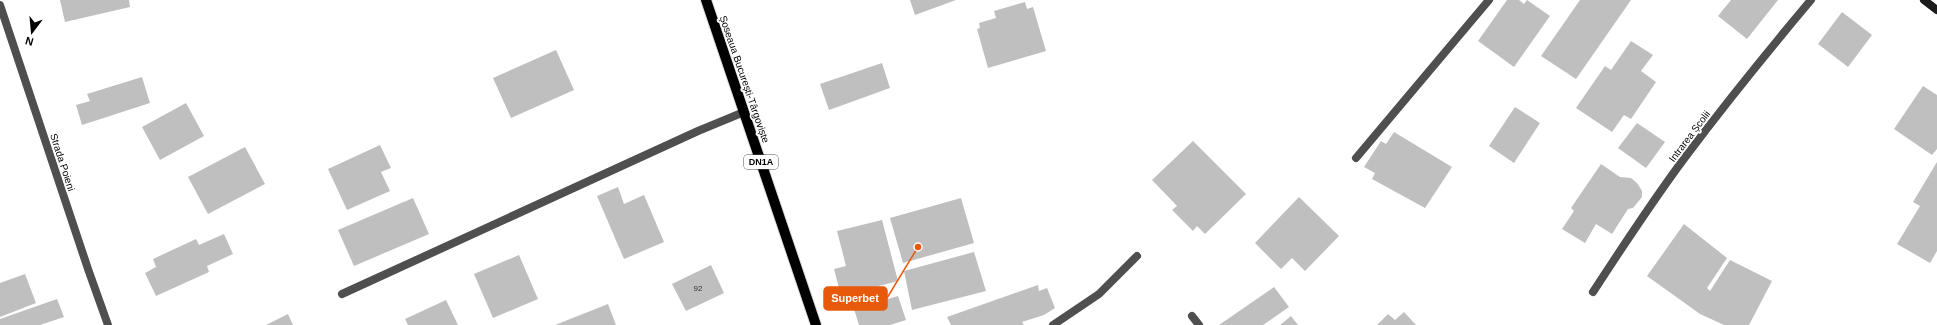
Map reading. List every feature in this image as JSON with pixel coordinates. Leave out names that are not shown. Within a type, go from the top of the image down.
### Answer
[{"type":"main road","name":"Șoseaua București-Târgoviște","points":[[706,0],[816,325]]},
{"type":"street","points":[[1356,158],[1489,0]]},
{"type":"street","name":"Intrarea Școlii","points":[[1593,292],[1644,215],[1685,157],[1755,67],[1811,0]]},
{"type":"street","points":[[1924,0],[1937,10]]},
{"type":"street","name":"Strada Poieni","points":[[0,5],[108,325]]},
{"type":"street","points":[[342,294],[698,131],[744,112]]},
{"type":"street","points":[[1053,325],[1098,294],[1137,256]]},
{"type":"street","points":[[1192,316],[1199,325]]},
{"type":"building","points":[[60,0],[129,0],[130,7],[65,22]]},
{"type":"building","points":[[910,0],[956,0],[915,15]]},
{"type":"building","points":[[1507,0],[1519,0],[1524,4],[1527,0],[1550,16],[1514,67],[1478,41]]},
{"type":"building","points":[[1580,0],[1631,0],[1576,79],[1541,56]]},
{"type":"building","points":[[1731,0],[1778,0],[1747,39],[1718,16]]},
{"type":"building","points":[[1025,2],[1027,9],[1033,7],[1046,51],[988,68],[977,29],[980,28],[979,23],[996,18],[994,11]]},
{"type":"building","points":[[1842,12],[1872,35],[1848,67],[1818,44]]},
{"type":"building","points":[[1631,41],[1653,55],[1641,71],[1656,82],[1631,119],[1624,115],[1612,132],[1576,108],[1605,66],[1611,70]]},
{"type":"building","points":[[556,50],[574,90],[511,118],[493,78]]},
{"type":"building","points":[[882,63],[890,88],[829,110],[820,84]]},
{"type":"building","points":[[142,77],[150,103],[82,125],[76,105],[90,101],[87,94]]},
{"type":"building","points":[[1923,86],[1937,95],[1937,149],[1932,155],[1894,129]]},
{"type":"building","points":[[186,103],[204,136],[160,160],[142,127]]},
{"type":"building","points":[[1515,107],[1540,123],[1514,163],[1489,146]]},
{"type":"building","points":[[1637,123],[1665,142],[1646,168],[1618,148]]},
{"type":"building","points":[[1394,132],[1452,167],[1425,208],[1372,179],[1375,173],[1364,167],[1381,141],[1386,144]]},
{"type":"building","points":[[1193,141],[1246,194],[1205,234],[1197,226],[1193,231],[1172,210],[1177,206],[1152,180]]},
{"type":"building","points":[[380,145],[391,168],[381,172],[390,191],[347,210],[328,169]]},
{"type":"building","points":[[245,147],[265,184],[208,214],[188,177]]},
{"type":"building","points":[[1937,162],[1937,251],[1930,263],[1897,244],[1920,206],[1913,202]]},
{"type":"building","points":[[1601,164],[1620,177],[1631,178],[1637,183],[1642,191],[1642,197],[1633,208],[1628,209],[1612,234],[1596,224],[1585,243],[1562,229],[1574,211],[1571,208]]},
{"type":"building","points":[[618,187],[624,204],[644,195],[664,242],[624,259],[597,196]]},
{"type":"building","points":[[1299,197],[1339,236],[1305,271],[1292,258],[1281,269],[1255,243]]},
{"type":"building","points":[[413,198],[429,234],[354,266],[338,230]]},
{"type":"building","points":[[961,198],[974,243],[903,263],[890,218]]},
{"type":"building","points":[[882,220],[898,281],[841,296],[834,269],[846,266],[837,231]]},
{"type":"building","points":[[1684,224],[1727,258],[1707,288],[1710,291],[1730,260],[1772,281],[1749,325],[1724,325],[1700,314],[1647,276]]},
{"type":"building","points":[[224,234],[233,254],[207,266],[209,272],[156,296],[145,273],[156,267],[153,259],[196,239],[199,245]]},
{"type":"building","points":[[974,252],[986,291],[912,310],[904,271]]},
{"type":"building","points":[[519,255],[538,299],[493,318],[474,274]]},
{"type":"building","points":[[711,265],[724,293],[686,311],[672,284]]},
{"type":"building","points":[[25,274],[36,303],[0,317],[0,283]]},
{"type":"building","points":[[1038,285],[1039,291],[1047,288],[1055,308],[1044,315],[1022,322],[1024,325],[951,325],[947,317]]},
{"type":"building","points":[[1274,287],[1289,307],[1263,325],[1219,325]]},
{"type":"building","points":[[898,296],[906,320],[890,325],[859,325],[854,309]]},
{"type":"building","points":[[57,299],[64,317],[40,325],[0,325],[0,319]]},
{"type":"building","points":[[446,300],[458,325],[408,325],[405,319]]},
{"type":"building","points":[[608,304],[616,325],[555,325]]},
{"type":"building","points":[[1404,312],[1416,325],[1377,325],[1388,314],[1395,320]]},
{"type":"building","points":[[288,314],[293,325],[266,325]]},
{"type":"building","points":[[1291,316],[1298,325],[1280,325]]},
{"type":"place","name":"Superbet","points":[[918,247]]}]
